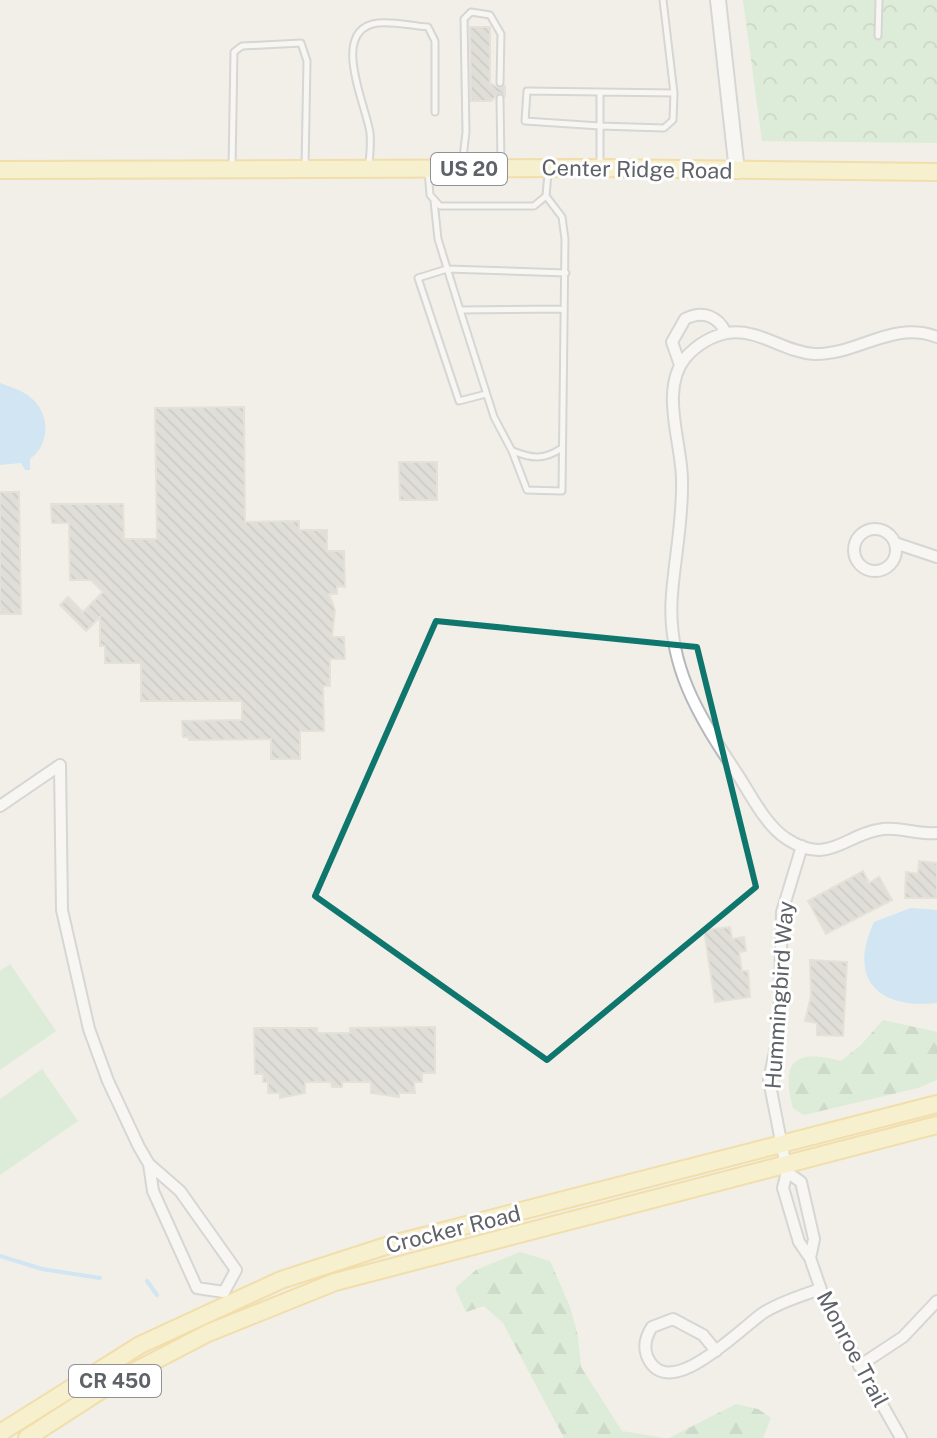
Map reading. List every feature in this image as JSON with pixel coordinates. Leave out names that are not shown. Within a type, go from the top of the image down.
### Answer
[{"type":"main road","points":[[718,0],[737,171]]},
{"type":"main road","name":"Center Ridge Road","points":[[0,170],[600,168],[937,172]]},
{"type":"main road","name":"Crocker Road","points":[[0,1433],[98,1368],[226,1297],[389,1245],[937,1104]]},
{"type":"main road","name":"Crocker Road","points":[[27,1438],[112,1383],[235,1320],[396,1264],[786,1168],[937,1125]]},
{"type":"street","points":[[680,365],[672,342],[685,319],[710,316],[719,321],[726,333]]},
{"type":"street","points":[[935,334],[888,333],[841,350],[814,354],[794,350],[753,333],[726,333],[700,345],[680,365],[673,392],[683,479],[680,537],[671,597],[677,660],[698,715],[769,821],[786,839],[802,846],[831,850],[879,829],[937,833]]},
{"type":"street","points":[[895,543],[894,561],[884,570],[871,571],[855,559],[854,545],[869,530],[883,531],[895,543],[937,557]]},
{"type":"street","points":[[0,806],[60,765],[59,873],[73,969],[108,1081],[149,1164],[153,1191],[197,1288],[226,1297]]},
{"type":"street","name":"Hummingbird Way","points":[[780,1146],[769,1080],[779,1033],[782,912],[802,846]]},
{"type":"street","name":"Monroe Trail","points":[[780,1146],[786,1168],[783,1188],[799,1242],[810,1258],[820,1289],[859,1366],[901,1438]]},
{"type":"street","points":[[149,1164],[171,1179],[236,1270],[226,1297],[235,1320]]},
{"type":"street","name":"Monroe Trail","points":[[786,1168],[801,1182],[814,1239],[810,1258]]},
{"type":"street","points":[[716,1351],[703,1335],[673,1319],[652,1327],[645,1341],[650,1362],[669,1372],[682,1371],[716,1351],[769,1310],[820,1289]]},
{"type":"street","points":[[859,1366],[903,1337],[937,1301]]},
{"type":"lane","points":[[663,0],[674,93],[673,120],[664,128],[525,121],[527,91],[674,93]]},
{"type":"lane","points":[[878,36],[879,0]]},
{"type":"lane","points":[[462,169],[466,132],[464,19],[471,12],[490,15],[499,27],[500,83]]},
{"type":"lane","points":[[369,169],[370,134],[353,73],[352,48],[365,28],[377,23],[428,27],[435,41],[435,112]]},
{"type":"lane","points":[[232,169],[234,52],[242,46],[301,43],[307,61],[305,169]]},
{"type":"lane","points":[[600,94],[600,168]]},
{"type":"lane","points":[[500,98],[501,169]]},
{"type":"lane","points":[[434,201],[447,269],[486,394],[527,490],[562,491],[564,223],[546,196],[548,168]]},
{"type":"lane","points":[[428,169],[430,195],[440,206],[534,206],[546,196]]},
{"type":"lane","points":[[486,394],[459,401],[418,278],[447,269],[566,273]]},
{"type":"lane","points":[[460,310],[564,309]]},
{"type":"lane","points":[[512,451],[534,458],[562,448]]},
{"type":"highlighted area","points":[[436,621],[697,647],[756,887],[547,1060],[315,896]]},
{"type":"green space","points":[[743,0],[937,0],[937,143],[762,141]]},
{"type":"green space","points":[[10,964],[56,1031],[0,1070],[0,971]]},
{"type":"green space","points":[[883,1020],[937,1032],[937,1080],[918,1088],[804,1115],[793,1108],[789,1079],[795,1062],[813,1057],[841,1061],[861,1045]]},
{"type":"green space","points":[[42,1069],[78,1121],[0,1175],[0,1099]]},
{"type":"green space","points":[[520,1252],[550,1261],[570,1307],[578,1336],[581,1367],[622,1431],[665,1438],[564,1438],[503,1323],[484,1306],[466,1312],[455,1288],[476,1270]]},
{"type":"green space","points":[[736,1404],[758,1409],[771,1418],[763,1438],[669,1438]]},
{"type":"water","points":[[0,383],[27,395],[42,411],[44,437],[37,453],[30,459],[30,470],[25,470],[21,463],[0,465]]},
{"type":"water","points":[[911,908],[937,910],[937,1003],[917,1004],[884,995],[867,975],[864,960],[874,922]]},
{"type":"building","points":[[470,27],[490,27],[490,83],[499,88],[505,86],[505,96],[499,93],[491,101],[471,101]]},
{"type":"building","points":[[244,407],[245,522],[299,521],[299,530],[327,530],[327,551],[344,551],[345,587],[337,586],[337,594],[329,594],[335,610],[332,637],[344,637],[345,659],[330,659],[330,686],[323,686],[324,731],[300,731],[300,759],[271,759],[271,739],[189,740],[189,737],[183,737],[182,721],[242,720],[242,701],[141,701],[141,663],[105,663],[105,646],[100,646],[100,617],[86,631],[60,605],[68,597],[83,612],[103,592],[91,580],[70,580],[69,523],[52,523],[51,504],[123,504],[124,539],[157,539],[155,408]]},
{"type":"building","points":[[399,462],[437,462],[437,500],[400,500]]},
{"type":"building","points":[[0,492],[19,492],[21,614],[0,614]]},
{"type":"building","points":[[919,861],[937,863],[937,898],[905,898],[906,872],[918,874]]},
{"type":"building","points":[[863,871],[869,883],[879,877],[892,900],[826,934],[808,901]]},
{"type":"building","points":[[730,927],[732,939],[744,937],[746,951],[739,952],[742,971],[748,971],[750,997],[715,1002],[704,930]]},
{"type":"building","points":[[810,960],[847,962],[843,1036],[817,1035],[817,1023],[805,1021],[811,996]]},
{"type":"building","points":[[435,1027],[435,1073],[422,1073],[422,1082],[414,1082],[415,1093],[399,1093],[399,1097],[371,1093],[371,1082],[342,1082],[342,1087],[332,1087],[331,1082],[305,1082],[305,1093],[280,1098],[280,1093],[268,1093],[268,1082],[263,1082],[263,1074],[255,1074],[254,1028],[317,1028],[317,1033],[350,1033],[350,1028]]},
{"type":"waterway","points":[[0,1256],[42,1269],[100,1278]]},
{"type":"waterway","points":[[147,1281],[157,1295]]}]
